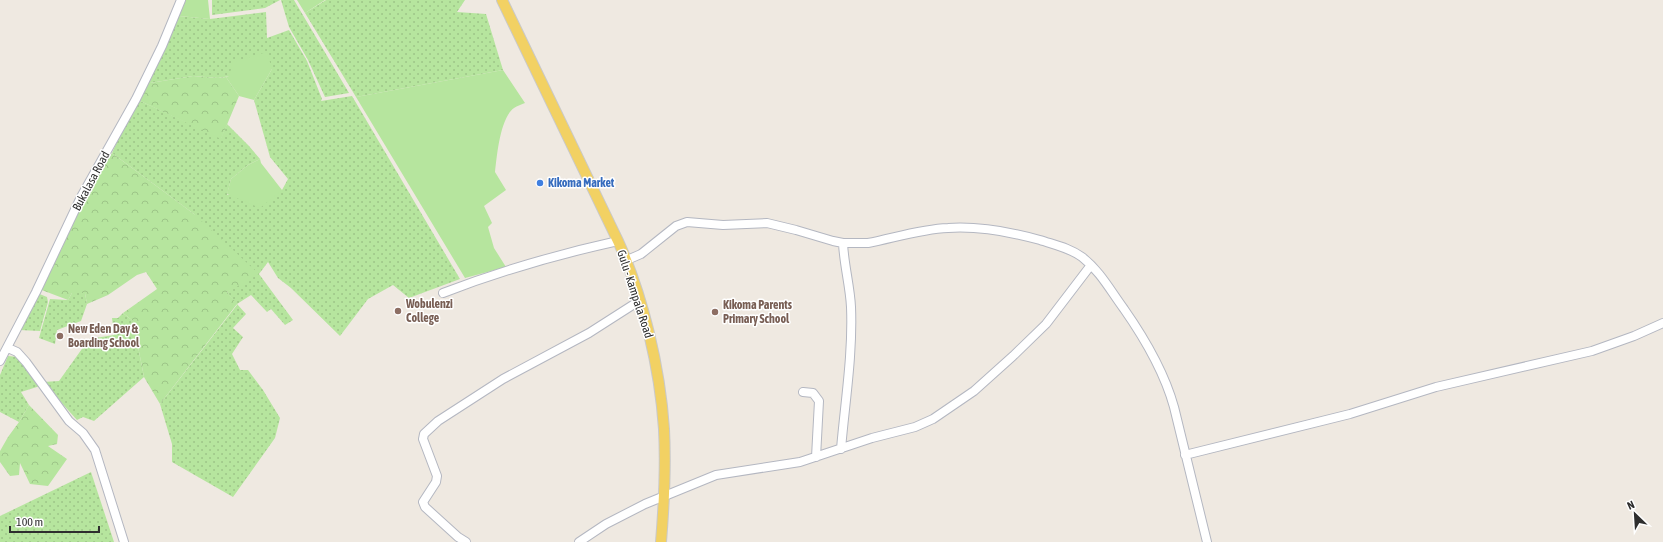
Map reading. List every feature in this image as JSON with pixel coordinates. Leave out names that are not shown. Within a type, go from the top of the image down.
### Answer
[{"type":"main road","name":"Gulu - Kampala Road","points":[[502,0],[618,241],[626,260],[639,301],[654,356],[664,428],[664,496],[661,542]]},
{"type":"street","name":"Bukalasa Road","points":[[0,361],[8,348],[81,197],[136,99],[162,46],[181,0]]},
{"type":"street","points":[[626,260],[641,254],[676,226],[687,222],[723,226],[767,223],[843,243],[868,243],[931,230],[967,228],[1024,236],[1071,250],[1091,265],[1104,280],[1132,320],[1154,356],[1169,389],[1207,542]]},
{"type":"street","points":[[443,293],[473,281],[526,265],[574,251],[618,241]]},
{"type":"street","points":[[840,449],[847,393],[851,327],[851,306],[843,243]]},
{"type":"street","points":[[579,542],[618,517],[716,475],[800,462],[927,422],[974,391],[1014,356],[1046,324],[1091,265]]},
{"type":"street","points":[[466,542],[434,517],[425,507],[423,502],[436,482],[437,476],[424,439],[424,434],[438,421],[503,380],[589,333],[639,301]]},
{"type":"street","points":[[1185,454],[1350,414],[1436,387],[1592,351],[1634,336],[1663,323]]},
{"type":"street","points":[[8,348],[17,352],[26,362],[69,421],[83,433],[95,450],[124,542]]},
{"type":"street","points":[[803,392],[814,393],[819,401],[816,457]]},
{"type":"green space","points":[[182,0],[208,0],[210,19],[179,16],[178,8]]},
{"type":"green space","points":[[212,0],[280,0],[265,8],[212,15]]},
{"type":"green space","points":[[281,0],[294,0],[349,93],[325,97],[308,60],[289,27]]},
{"type":"green space","points":[[297,0],[325,0],[305,13]]},
{"type":"green space","points":[[326,0],[465,0],[457,12],[486,14],[503,70],[356,97],[305,13]]},
{"type":"green space","points":[[266,12],[267,38],[289,30],[307,61],[322,99],[321,101],[352,96],[460,279],[409,298],[393,285],[368,299],[340,336],[291,288],[278,278],[268,262],[259,274],[293,320],[285,325],[271,309],[267,312],[251,295],[237,304],[246,314],[233,328],[243,337],[232,354],[240,370],[248,370],[263,390],[280,418],[275,438],[233,497],[172,462],[172,444],[160,404],[237,305],[227,292],[235,286],[194,214],[112,153],[136,99],[221,138],[227,124],[249,146],[260,159],[248,165],[231,179],[227,195],[282,190],[288,179],[270,157],[254,100],[272,69],[218,78],[193,76],[144,84],[176,14],[179,16],[210,19]]},
{"type":"green space","points":[[267,52],[272,69],[254,100],[239,96],[226,77],[229,76],[233,62]]},
{"type":"green space","points":[[503,70],[525,103],[514,108],[509,113],[502,128],[495,172],[506,190],[484,206],[492,223],[488,227],[494,248],[506,267],[465,278],[356,97]]},
{"type":"green space","points":[[193,76],[218,78],[226,77],[239,96],[221,139],[136,99],[144,84]]},
{"type":"green space","points":[[112,153],[194,214],[259,274],[227,292],[237,304],[160,404],[144,377],[133,321],[123,313],[157,289],[146,272],[137,275],[108,295],[87,304],[85,293],[72,293],[68,300],[39,289],[61,250],[86,193]]},
{"type":"green space","points":[[260,159],[261,163],[282,190],[260,208],[227,194],[231,179],[248,165]]},
{"type":"green space","points":[[37,293],[47,297],[48,302],[40,331],[19,330]]},
{"type":"green space","points":[[72,293],[85,293],[87,304],[81,321],[57,330],[55,344],[39,338],[50,299],[68,300]]},
{"type":"green space","points":[[123,313],[133,321],[144,377],[94,421],[83,417],[77,420],[43,382],[59,381],[89,339],[114,335],[112,318],[118,318]]},
{"type":"green space","points":[[8,356],[18,357],[40,386],[21,392],[29,405],[19,422],[0,412],[0,375]]},
{"type":"green space","points":[[29,405],[58,435],[57,444],[48,446],[67,459],[48,486],[30,484],[20,463],[19,475],[10,476],[0,462],[0,451]]},
{"type":"green space","points":[[91,472],[114,542],[0,542],[0,516]]},
{"type":"place","name":"Kikoma Market","points":[[540,183]]},
{"type":"place","name":"Wobulenzi College","points":[[398,311]]},
{"type":"place","name":"Kikoma Parents Primary School","points":[[715,312]]},
{"type":"place","name":"New Eden Day & Boarding School","points":[[60,336]]}]
